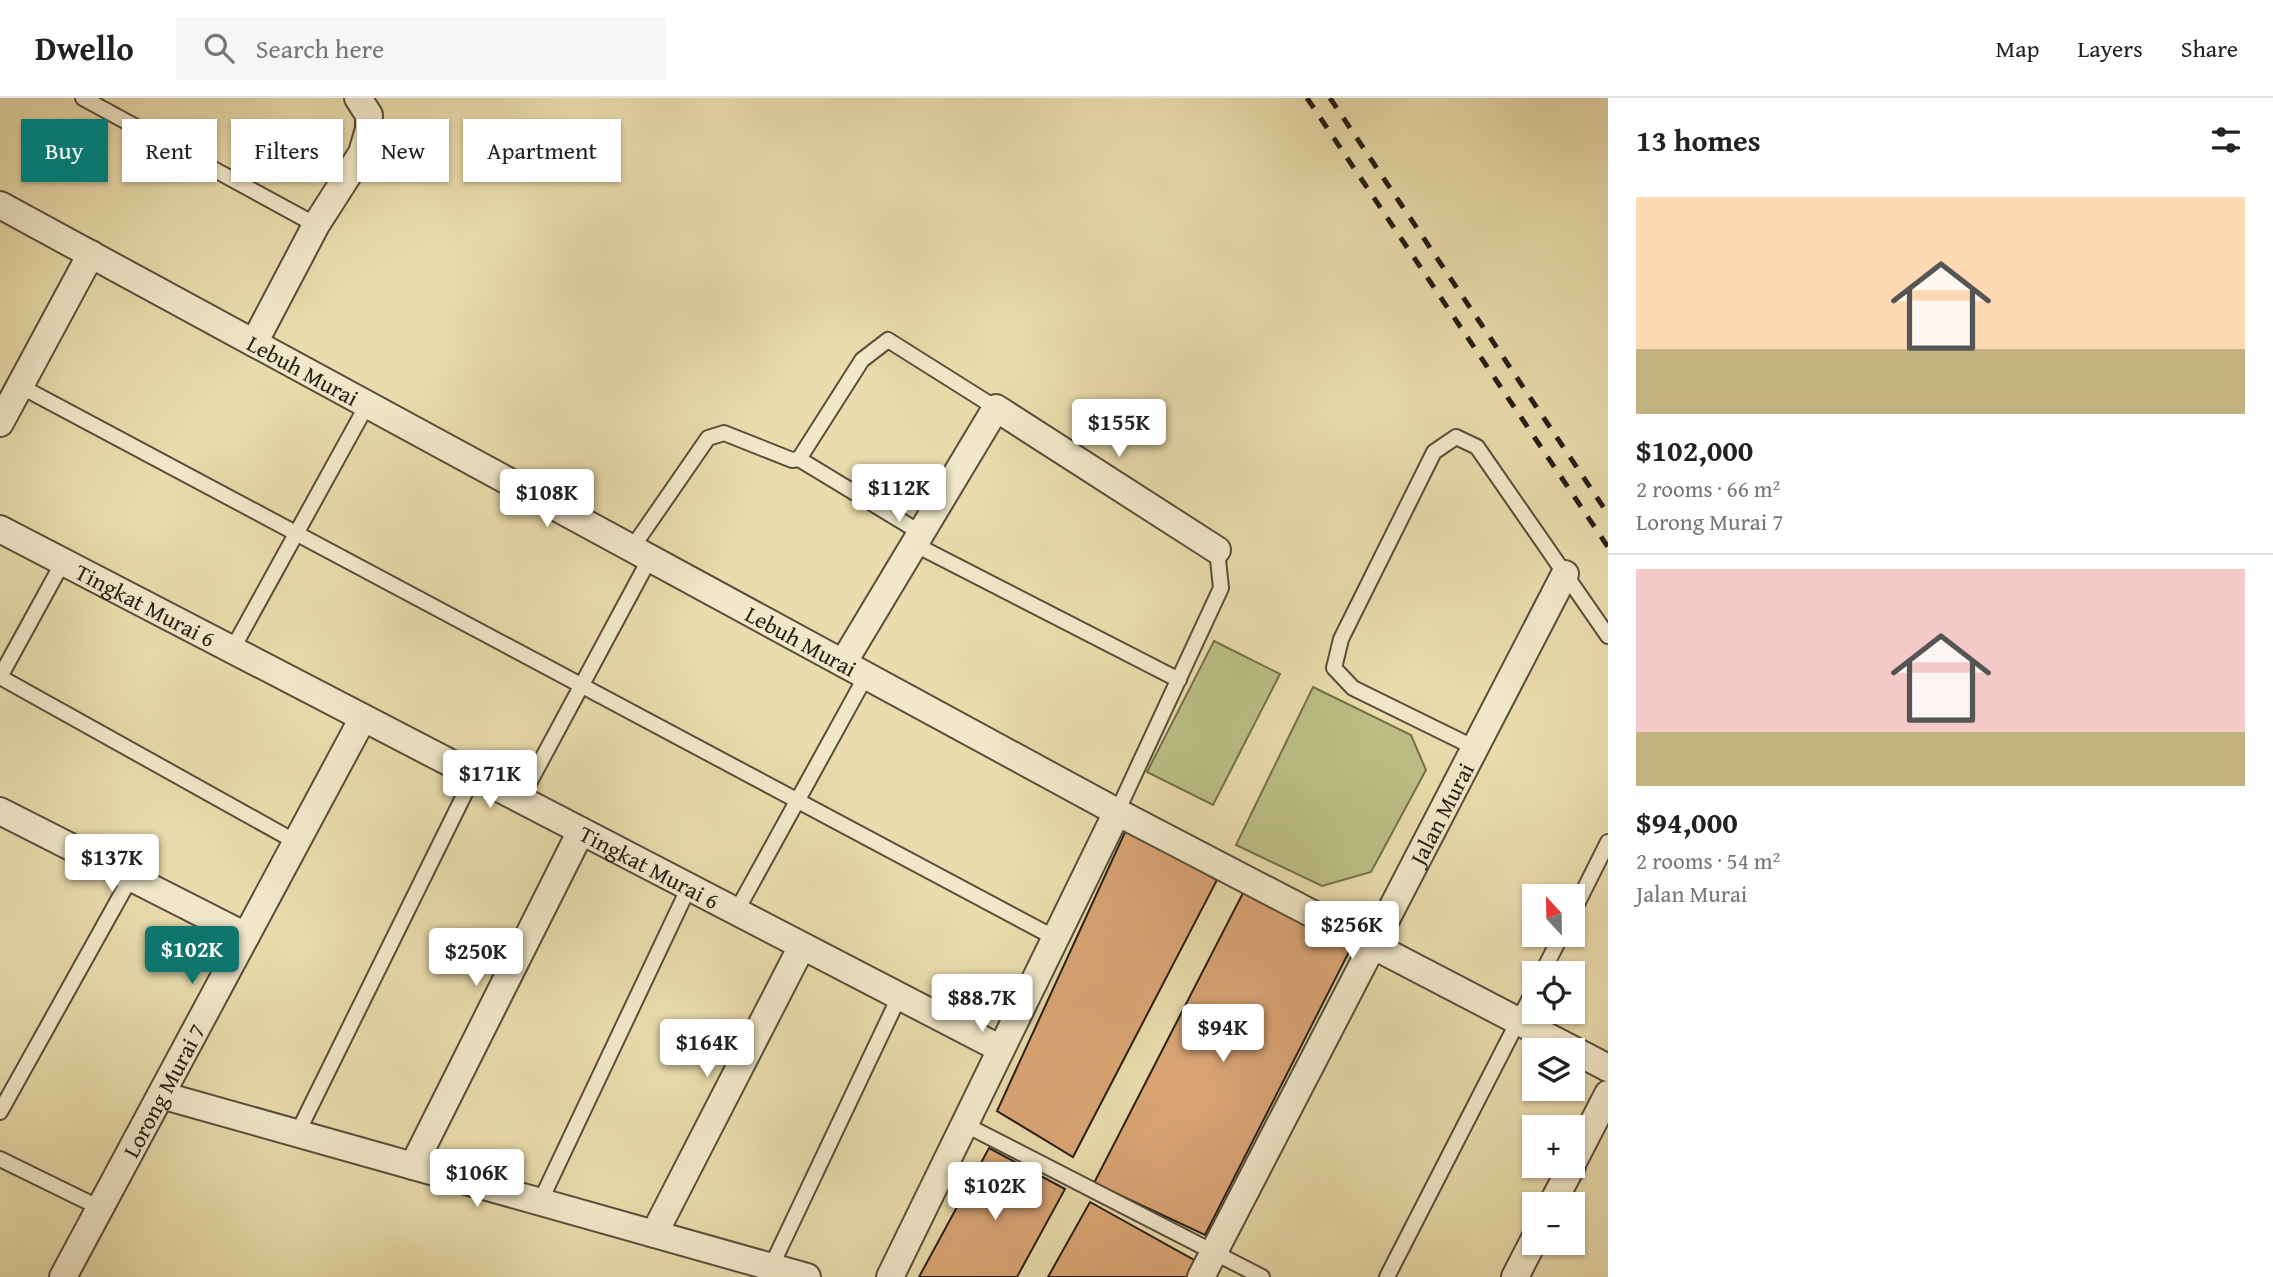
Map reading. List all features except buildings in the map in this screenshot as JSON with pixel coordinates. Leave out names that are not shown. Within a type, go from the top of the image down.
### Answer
[{"type":"street","points":[[254,343],[316,225],[362,152],[369,129],[369,115],[358,98]]},
{"type":"street","name":"Lebuh Murai","points":[[0,205],[1117,812],[1608,1068]]},
{"type":"street","points":[[0,423],[91,254]]},
{"type":"street","points":[[843,663],[996,408],[1217,550]]},
{"type":"street","name":"Tingkat Murai 6","points":[[0,529],[1001,1049]]},
{"type":"street","name":"Jalan Murai","points":[[1201,1277],[1565,574]]},
{"type":"street","name":"Lorong Murai 7","points":[[63,1277],[363,718]]},
{"type":"street","points":[[0,811],[246,936]]},
{"type":"street","points":[[890,1277],[1117,812]]},
{"type":"street","points":[[414,1166],[581,831]]},
{"type":"street","points":[[654,1234],[802,946]]},
{"type":"street","points":[[1585,1139],[1608,1094]]},
{"type":"street","points":[[160,1095],[807,1277]]},
{"type":"street","points":[[1515,1277],[1526,1255]]},
{"type":"lane","points":[[83,98],[316,225]]},
{"type":"lane","points":[[799,459],[862,360],[888,340],[996,408]]},
{"type":"lane","points":[[20,386],[1055,938]]},
{"type":"lane","points":[[232,650],[367,405]]},
{"type":"lane","points":[[520,800],[582,685],[641,553],[708,438],[724,433],[792,460],[799,459],[918,538],[1179,680]]},
{"type":"lane","points":[[1475,748],[1353,688],[1334,668],[1341,639],[1434,452],[1456,437],[1477,447],[1608,636]]},
{"type":"lane","points":[[1117,812],[1221,588],[1217,550]]},
{"type":"lane","points":[[63,562],[0,677],[296,842]]},
{"type":"lane","points":[[736,912],[866,676]]},
{"type":"lane","points":[[297,1134],[474,775]]},
{"type":"lane","points":[[1586,890],[1605,859],[1608,842]]},
{"type":"lane","points":[[0,1112],[131,877]]},
{"type":"lane","points":[[540,1202],[689,887]]},
{"type":"lane","points":[[771,1267],[900,997]]},
{"type":"lane","points":[[1387,1277],[1522,1013]]},
{"type":"lane","points":[[964,1124],[1262,1277]]},
{"type":"lane","points":[[0,1159],[100,1208]]},
{"type":"green space","points":[[1214,641],[1280,674],[1213,805],[1147,772]]},
{"type":"green space","points":[[1313,687],[1411,735],[1426,770],[1371,872],[1322,886],[1236,845]]},
{"type":"railway","points":[[1307,98],[1608,547]]},
{"type":"railway","points":[[1330,98],[1608,514]]}]
